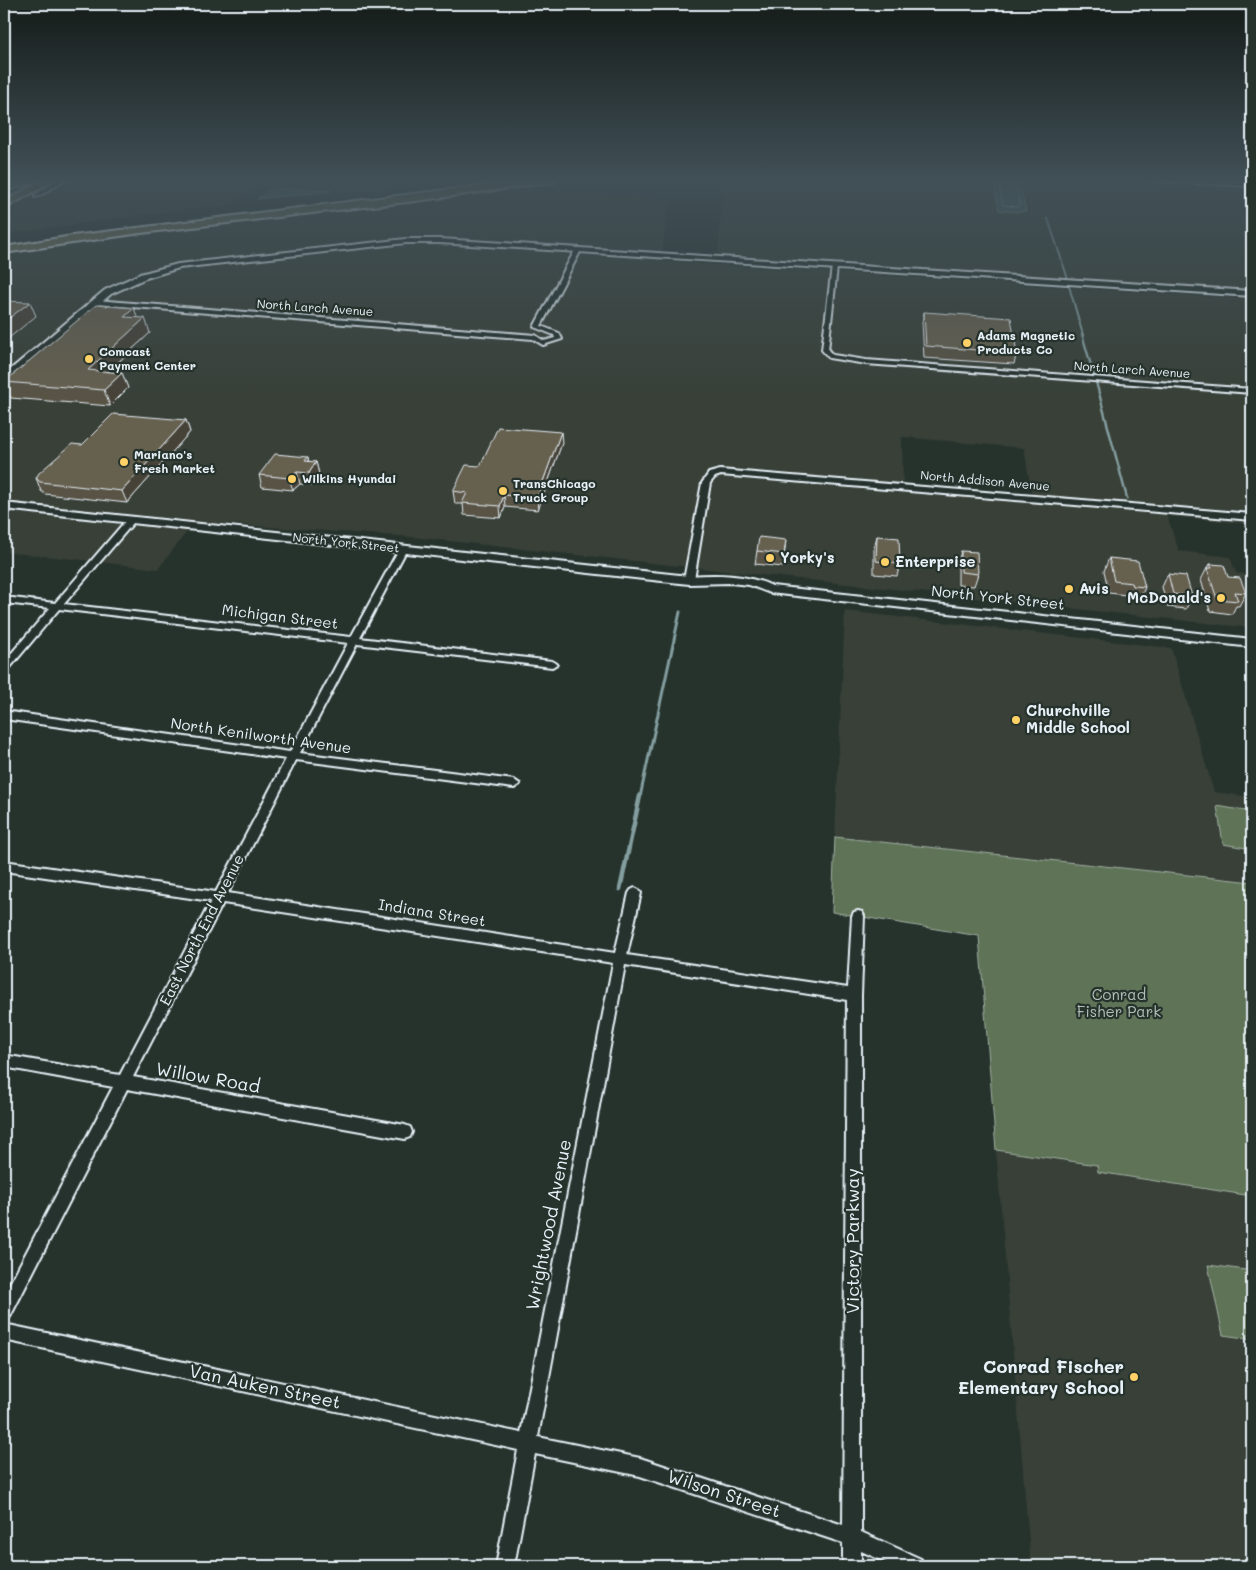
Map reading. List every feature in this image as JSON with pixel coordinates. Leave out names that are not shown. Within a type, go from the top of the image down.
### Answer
[{"type":"street","points":[[4,380],[94,302],[120,285],[142,276],[178,266],[306,252]]},
{"type":"street","name":"North Larch Avenue","points":[[94,302],[534,337],[544,342],[559,339],[557,334],[537,327],[577,252]]},
{"type":"street","points":[[612,252],[1252,294]]},
{"type":"street","name":"North Larch Avenue","points":[[834,267],[825,350],[831,358],[1252,391]]},
{"type":"street","name":"North Addison Avenue","points":[[689,580],[706,483],[708,478],[716,473],[732,472],[1252,518]]},
{"type":"street","name":"North York Street","points":[[4,506],[689,580],[706,587],[757,592],[770,589],[1252,643]]},
{"type":"street","points":[[4,668],[131,520]]},
{"type":"street","name":"East North End Avenue","points":[[4,1311],[219,897],[403,549]]},
{"type":"street","name":"Michigan Street","points":[[4,600],[552,664]]},
{"type":"street","name":"North Kenilworth Avenue","points":[[4,715],[293,756],[514,784]]},
{"type":"street","name":"Indiana Street","points":[[4,866],[219,897],[854,995]]},
{"type":"street","name":"Wrightwood Avenue","points":[[505,1566],[620,959],[636,893]]},
{"type":"street","name":"Victory Parkway","points":[[852,1566],[854,995],[858,916]]},
{"type":"street","name":"Willow Road","points":[[4,1061],[405,1132]]},
{"type":"street","name":"Van Auken Street","points":[[4,1332],[527,1442]]},
{"type":"street","name":"Wilson Street","points":[[527,1442],[640,1467],[852,1537],[914,1566]]},
{"type":"shaded area","points":[[25,252],[662,252],[661,261],[1252,299],[1252,524],[1167,516],[1179,551],[1230,557],[1236,573],[1252,575],[1252,628],[412,537],[139,518],[4,505],[4,256]],"holes":[[[902,437],[1024,448],[1032,495],[903,485]]]},
{"type":"shaded area","points":[[718,252],[1252,252],[1252,290],[718,255]]},
{"type":"shaded area","points":[[4,508],[128,521],[93,561],[4,552]]},
{"type":"shaded area","points":[[133,522],[190,528],[158,569],[99,562]]},
{"type":"shaded area","name":"Churchville Middle School","points":[[845,611],[1171,648],[1214,792],[1252,797],[1252,882],[835,837]]},
{"type":"shaded area","name":"Conrad Fischer Elementary School","points":[[996,1150],[1252,1188],[1252,1566],[1031,1566]]},
{"type":"green space","points":[[1217,806],[1252,812],[1252,849],[1223,844]]},
{"type":"green space","name":"Conrad Fisher Park","points":[[835,837],[1252,882],[1252,1196],[1098,1172],[1097,1165],[996,1150],[979,936],[832,912]]},
{"type":"green space","points":[[1208,1265],[1246,1270],[1252,1281],[1252,1339],[1223,1335]]},
{"type":"building","points":[[4,301],[30,302],[4,322]]},
{"type":"building","points":[[96,305],[134,308],[124,317],[145,318],[88,370],[122,373],[104,390],[4,382]]},
{"type":"building","name":"Adams Magnetic Products Co","points":[[924,312],[1011,318],[1017,353],[926,346]]},
{"type":"building","name":"Mariano's Fresh Market","points":[[113,414],[186,420],[122,491],[40,482],[36,478],[39,473],[72,444],[82,445]]},
{"type":"building","name":"TransChicago Truck Group","points":[[498,427],[561,432],[537,498],[504,495],[500,506],[462,503],[467,493],[453,491],[466,465],[480,466]]},
{"type":"building","points":[[275,454],[308,457],[305,461],[316,462],[309,473],[297,472],[289,478],[259,475]]},
{"type":"building","points":[[877,536],[899,538],[900,564],[876,561]]},
{"type":"building","points":[[759,537],[786,540],[784,554],[757,551]]},
{"type":"building","points":[[961,551],[977,552],[978,574],[961,572]]},
{"type":"building","points":[[1109,558],[1138,561],[1145,587],[1114,581]]},
{"type":"building","points":[[1210,564],[1224,565],[1228,577],[1240,578],[1246,593],[1235,592],[1238,601],[1217,599],[1207,568],[1212,568]]},
{"type":"building","points":[[1168,574],[1186,576],[1192,596],[1173,594]]},
{"type":"waterway","points":[[1059,252],[1068,279]]},
{"type":"waterway","points":[[1069,286],[1083,335]]},
{"type":"waterway","points":[[1082,334],[1094,376]]},
{"type":"waterway","points":[[1096,382],[1127,498]]},
{"type":"waterway","points":[[640,797],[680,612]]},
{"type":"waterway","points":[[620,889],[640,796]]},
{"type":"place","name":"Adams Magnetic Products Co","points":[[967,343]]},
{"type":"place","name":"Comcast Payment Center","points":[[89,359]]},
{"type":"place","name":"Mariano's Fresh Market","points":[[124,462]]},
{"type":"place","name":"Wilkins Hyundai","points":[[292,479]]},
{"type":"place","name":"TransChicago Truck Group","points":[[503,491]]},
{"type":"place","name":"Yorky's","points":[[770,558]]},
{"type":"place","name":"Enterprise","points":[[885,562]]},
{"type":"place","name":"Avis","points":[[1069,589]]},
{"type":"place","name":"McDonald's","points":[[1221,598]]},
{"type":"place","name":"Churchville Middle School","points":[[1016,720]]},
{"type":"place","name":"Conrad Fischer Elementary School","points":[[1134,1377]]}]
